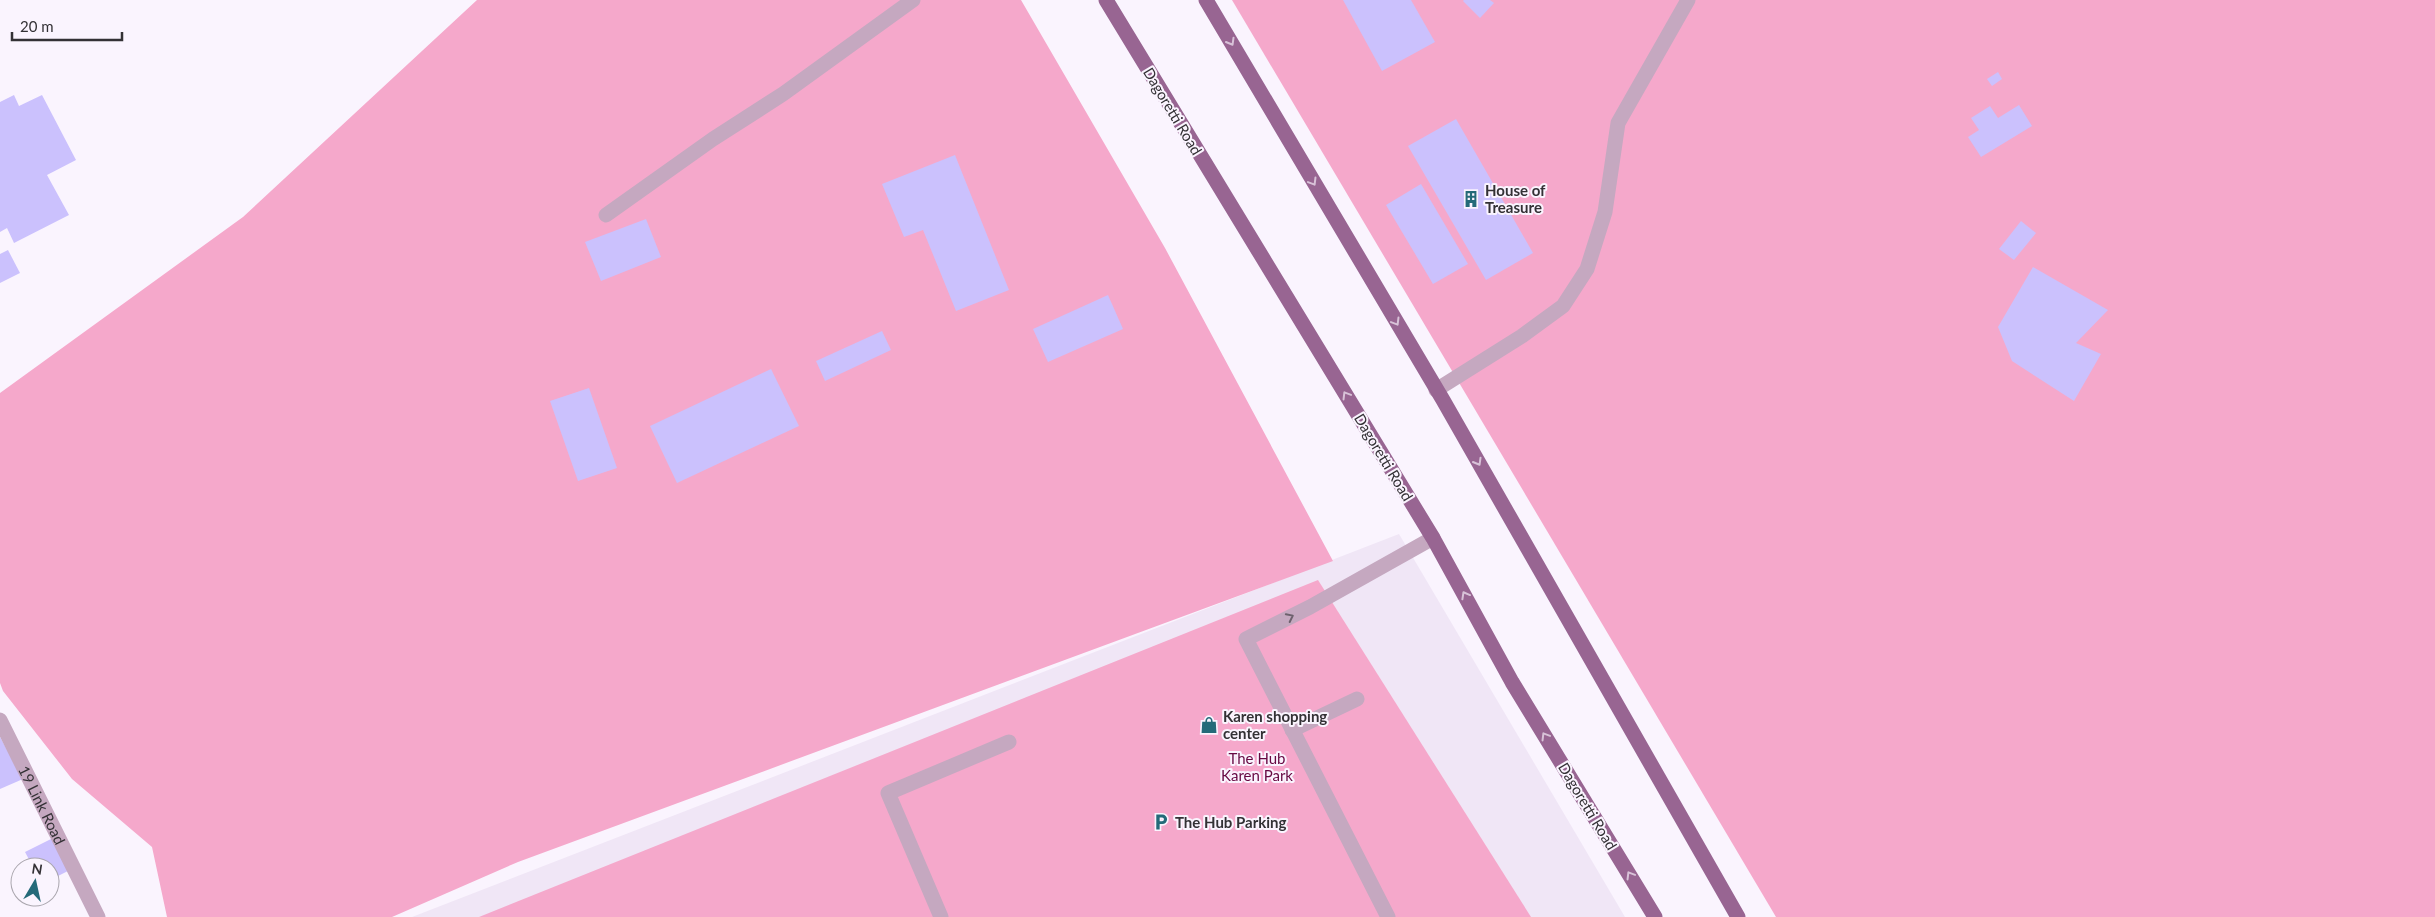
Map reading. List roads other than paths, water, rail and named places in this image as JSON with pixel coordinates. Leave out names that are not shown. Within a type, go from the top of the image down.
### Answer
[{"type":"main road","name":"Dagoretti Road","points":[[1106,0],[1433,538],[1512,682],[1655,917]]},
{"type":"main road","points":[[1206,0],[1436,390],[1738,917]]},
{"type":"street","points":[[606,215],[713,139],[783,94],[913,0]]},
{"type":"street","points":[[1436,390],[1522,336],[1563,306],[1587,269],[1605,212],[1618,123],[1688,0]]},
{"type":"street","points":[[1388,917],[1246,639],[1310,607],[1433,538]]},
{"type":"street","points":[[1292,730],[1357,699]]},
{"type":"street","name":"19 Link Road","points":[[0,720],[98,917]]},
{"type":"street","points":[[941,917],[888,793],[1009,742]]},
{"type":"place","name":"House of Treasure","points":[[1471,199]]},
{"type":"place","name":"Karen shopping center","points":[[1209,725]]},
{"type":"place","name":"The Hub Parking","points":[[1161,822]]},
{"type":"park label","name":"The Hub Karen Park","points":[[1257,766]]}]
